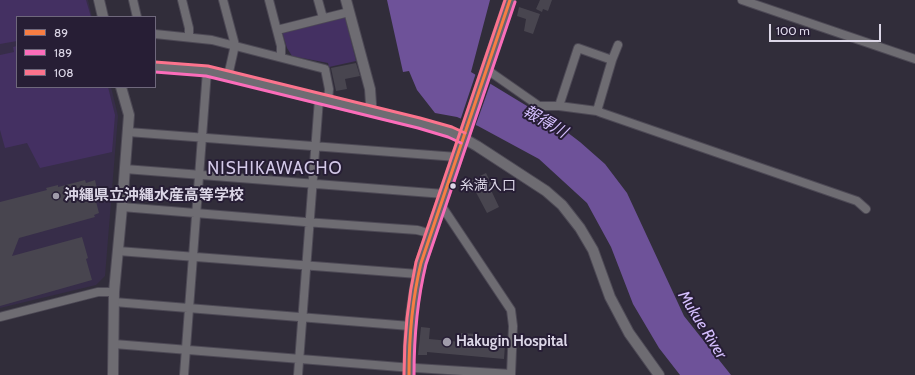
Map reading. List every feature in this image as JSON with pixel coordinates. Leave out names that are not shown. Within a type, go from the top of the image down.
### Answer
[{"type":"main road","points":[[409,371],[410,326],[418,274],[510,0]]},
{"type":"street","points":[[99,0],[103,16]]},
{"type":"street","points":[[133,0],[137,16]]},
{"type":"street","points":[[182,0],[189,28],[189,37]]},
{"type":"street","points":[[223,0],[235,45],[228,76]]},
{"type":"street","points":[[269,0],[281,46],[281,57]]},
{"type":"street","points":[[318,0],[323,18]]},
{"type":"street","points":[[346,0],[370,89],[370,111]]},
{"type":"street","points":[[742,0],[915,59]]},
{"type":"street","points":[[277,30],[349,12]]},
{"type":"street","points":[[156,34],[212,40],[325,69],[329,89],[323,101],[315,146],[298,375]]},
{"type":"street","points":[[597,111],[618,45]]},
{"type":"street","points":[[559,106],[578,48],[612,60]]},
{"type":"street","points":[[156,66],[206,71],[228,76],[323,101],[430,126],[463,138],[528,178],[562,205],[580,228],[593,250],[610,297],[629,333],[659,375]]},
{"type":"street","points":[[184,375],[206,71]]},
{"type":"street","points":[[485,72],[538,106],[559,106],[597,111],[858,201],[866,209]]},
{"type":"street","points":[[113,375],[114,297],[129,115],[121,88]]},
{"type":"street","points":[[128,132],[457,157]]},
{"type":"street","points":[[114,344],[299,358],[409,371],[511,375],[513,326],[511,310],[443,200],[312,184],[125,169]]},
{"type":"street","points":[[122,207],[417,230],[431,234]]},
{"type":"street","points":[[118,251],[418,274]]},
{"type":"street","points":[[0,317],[98,292],[114,297],[189,308],[410,326]]},
{"type":"shaded area","name":"沖縄県立沖縄水産高等学校","points":[[0,0],[88,0],[92,16],[16,16],[16,88],[111,88],[118,116],[105,276],[96,285],[0,308]]},
{"type":"shaded area","points":[[0,0],[86,0],[91,16],[16,16],[16,41],[0,44]]},
{"type":"shaded area","points":[[345,17],[356,61],[329,67],[328,63],[292,56],[287,48],[282,31]]},
{"type":"shaded area","points":[[16,46],[16,88],[108,88],[115,115],[112,152],[40,168],[27,143],[5,148],[0,130],[0,55],[14,52],[13,47]]},
{"type":"water","name":"報得川","points":[[387,0],[490,0],[471,72],[555,123],[605,164],[627,193],[684,316],[731,375],[680,375],[659,348],[633,304],[611,247],[587,203],[539,159],[478,126],[457,117],[435,113],[417,90],[409,71],[403,72]]},
{"type":"pier","points":[[476,73],[491,82],[475,127],[460,121]]},
{"type":"building","points":[[540,0],[552,0],[548,11],[543,9],[542,12],[536,9]]},
{"type":"building","points":[[519,7],[540,14],[533,34],[524,31],[526,19],[517,16]]},
{"type":"building","points":[[356,63],[360,76],[345,79],[347,89],[336,91],[331,68]]},
{"type":"building","points":[[486,173],[494,189],[491,190],[499,207],[487,213],[470,181]]},
{"type":"building","points":[[85,180],[86,183],[95,180],[98,193],[94,194],[99,213],[94,215],[95,217],[19,238],[12,256],[82,237],[92,280],[0,306],[0,202],[47,190],[46,188],[58,185],[58,187]]},
{"type":"building","name":"Hakugin Hospital","points":[[421,327],[430,328],[429,339],[461,342],[461,333],[476,334],[476,343],[505,345],[504,359],[427,352],[427,355],[418,355]]},
{"type":"transit line","name":"108","points":[[404,375],[407,318],[416,262],[505,0]]},
{"type":"transit line","name":"89","points":[[409,375],[412,319],[415,291],[421,263],[510,0]]},
{"type":"transit line","name":"189","points":[[414,375],[417,319],[420,292],[426,264],[515,2]]},
{"type":"transit line","name":"108","points":[[156,62],[208,66],[420,118],[452,127],[465,133]]},
{"type":"transit line","name":"189","points":[[156,72],[206,76],[418,128],[448,137],[461,143]]},
{"type":"place","name":"糸満入口","points":[[453,186]]},
{"type":"place","name":"沖縄県立沖縄水産高等学校","points":[[56,196]]},
{"type":"place","name":"Hakugin Hospital","points":[[447,342]]},
{"type":"district","name":"NISHIKAWACHO","points":[[275,169]]},
{"type":"water label","name":"Mukue River","points":[[702,325]]}]
